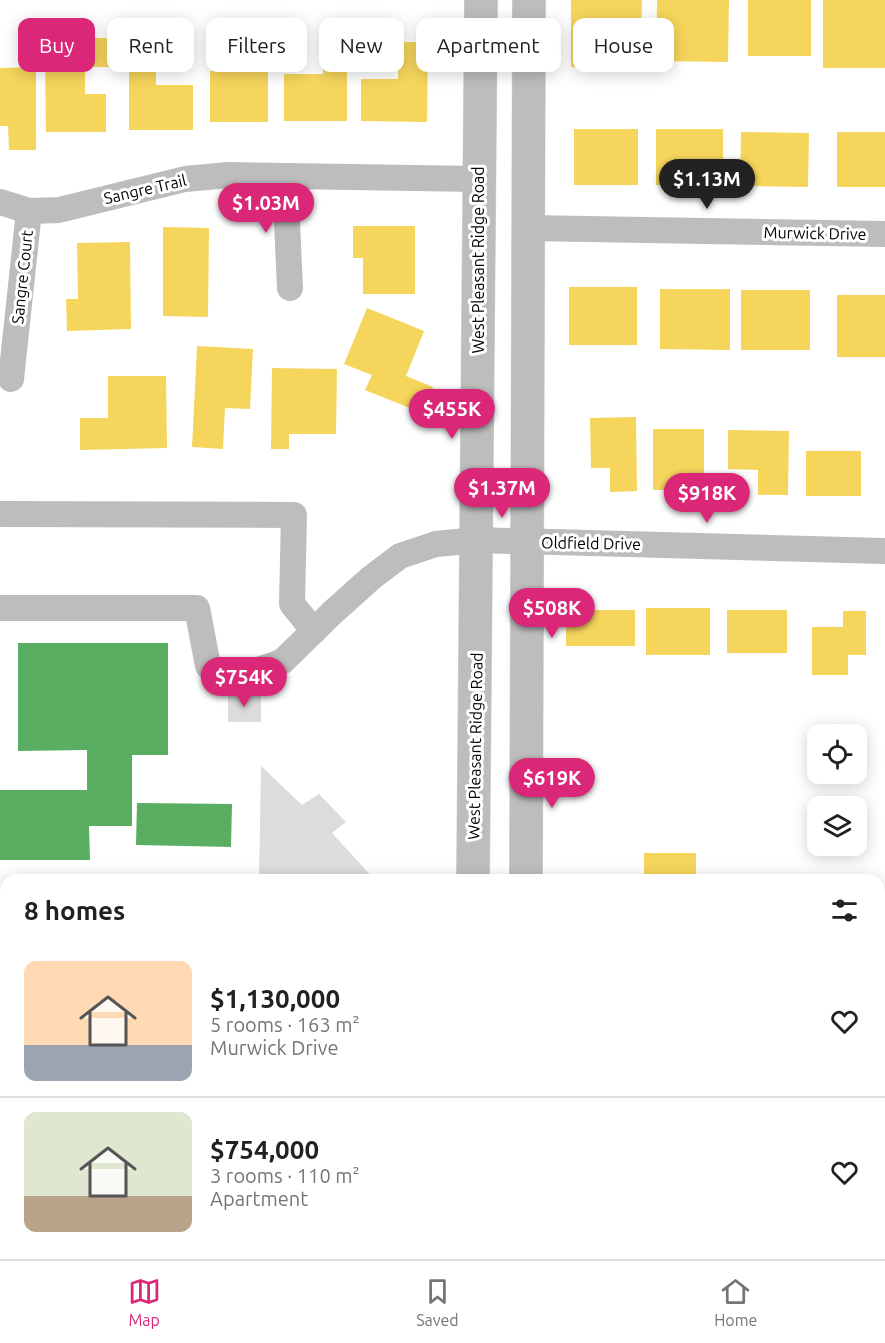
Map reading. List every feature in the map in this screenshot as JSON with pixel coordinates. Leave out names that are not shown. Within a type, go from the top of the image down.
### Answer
[{"type":"main road","name":"West Pleasant Ridge Road","points":[[473,874],[480,0]]},
{"type":"main road","points":[[526,874],[529,0]]},
{"type":"street","name":"Sangre Trail","points":[[0,202],[29,211],[59,210],[185,179],[229,175],[285,178],[478,179]]},
{"type":"street","points":[[285,178],[290,288]]},
{"type":"street","name":"Sangre Court","points":[[11,379],[29,211]]},
{"type":"street","name":"Murwick Drive","points":[[528,228],[885,234]]},
{"type":"street","points":[[0,514],[294,515],[292,604],[314,631]]},
{"type":"street","name":"Oldfield Drive","points":[[0,608],[197,608],[208,666],[218,672],[239,673],[266,668],[283,661],[371,578],[400,556],[436,544],[477,540],[885,551]]},
{"type":"building: Homes","points":[[571,0],[642,0],[642,18],[573,18],[573,67],[571,67]]},
{"type":"building: Homes","points":[[657,0],[729,0],[728,62],[674,61],[674,18],[657,18]]},
{"type":"building: Homes","points":[[748,0],[811,0],[811,56],[748,56]]},
{"type":"building: Homes","points":[[823,0],[885,0],[885,68],[823,68]]},
{"type":"building: Homes","points":[[95,38],[107,38],[107,67],[95,67]]},
{"type":"building: Homes","points":[[404,42],[416,42],[416,72],[428,72],[427,122],[361,121],[361,79],[398,79],[398,72],[404,72]]},
{"type":"building: Homes","points":[[0,68],[18,68],[18,72],[36,72],[36,150],[9,150],[8,126],[0,126]]},
{"type":"building: Homes","points":[[45,72],[85,72],[85,94],[106,94],[106,132],[46,132]]},
{"type":"building: Homes","points":[[129,72],[156,72],[156,85],[193,85],[193,130],[129,130]]},
{"type":"building: Homes","points":[[210,72],[268,72],[268,122],[210,122]]},
{"type":"building: Homes","points":[[323,72],[347,72],[347,121],[284,121],[284,74],[323,74]]},
{"type":"building: Homes","points":[[574,129],[638,129],[638,185],[574,185]]},
{"type":"building: Homes","points":[[656,129],[723,129],[723,185],[656,185]]},
{"type":"building: Homes","points":[[741,132],[809,133],[808,187],[740,186]]},
{"type":"building: Homes","points":[[837,132],[885,132],[885,187],[837,187]]},
{"type":"building: Homes","points":[[353,226],[415,226],[415,294],[363,294],[363,258],[353,258]]},
{"type":"building: Homes","points":[[163,227],[209,228],[208,317],[163,316]]},
{"type":"building: Homes","points":[[130,242],[131,329],[67,331],[66,299],[78,299],[77,243]]},
{"type":"building: Homes","points":[[569,287],[637,287],[637,345],[569,345]]},
{"type":"building: Homes","points":[[660,289],[730,289],[730,350],[660,349]]},
{"type":"building: Homes","points":[[741,290],[810,290],[810,350],[741,350]]},
{"type":"building: Homes","points":[[837,295],[885,295],[885,357],[837,357]]},
{"type":"building: Homes","points":[[367,308],[424,331],[406,376],[433,387],[422,413],[365,390],[372,375],[344,364]]},
{"type":"building: Homes","points":[[197,346],[253,349],[250,409],[225,408],[223,449],[192,447]]},
{"type":"building: Homes","points":[[272,368],[337,369],[336,434],[289,434],[289,449],[271,449]]},
{"type":"building: Homes","points":[[108,376],[166,376],[167,448],[80,450],[80,418],[108,418]]},
{"type":"building: Homes","points":[[636,417],[637,491],[610,492],[610,468],[591,468],[590,418]]},
{"type":"building: Homes","points":[[653,429],[704,429],[704,490],[653,490]]},
{"type":"building: Homes","points":[[728,430],[789,431],[788,495],[758,495],[758,470],[728,469]]},
{"type":"building: Homes","points":[[806,451],[861,451],[861,496],[806,496]]},
{"type":"building: Homes","points":[[646,608],[710,608],[710,655],[646,655]]},
{"type":"building: Homes","points":[[566,610],[635,610],[635,646],[566,646]]},
{"type":"building: Homes","points":[[727,610],[787,610],[787,653],[727,653]]},
{"type":"building: Homes","points":[[843,611],[866,611],[866,655],[848,655],[848,675],[812,675],[812,627],[843,627]]},
{"type":"building: Homes","points":[[644,853],[696,853],[696,874],[644,874]]},
{"type":"building: Public","points":[[18,643],[168,643],[168,755],[132,755],[132,826],[89,826],[90,860],[0,860],[0,790],[87,790],[87,750],[18,751]]},
{"type":"building: Public","points":[[137,803],[232,804],[231,847],[136,845]]},
{"type":"building: Other","points":[[228,694],[261,694],[261,722],[228,722]]},
{"type":"building: Other","points":[[261,766],[302,805],[319,794],[346,822],[332,833],[370,874],[259,874]]}]
